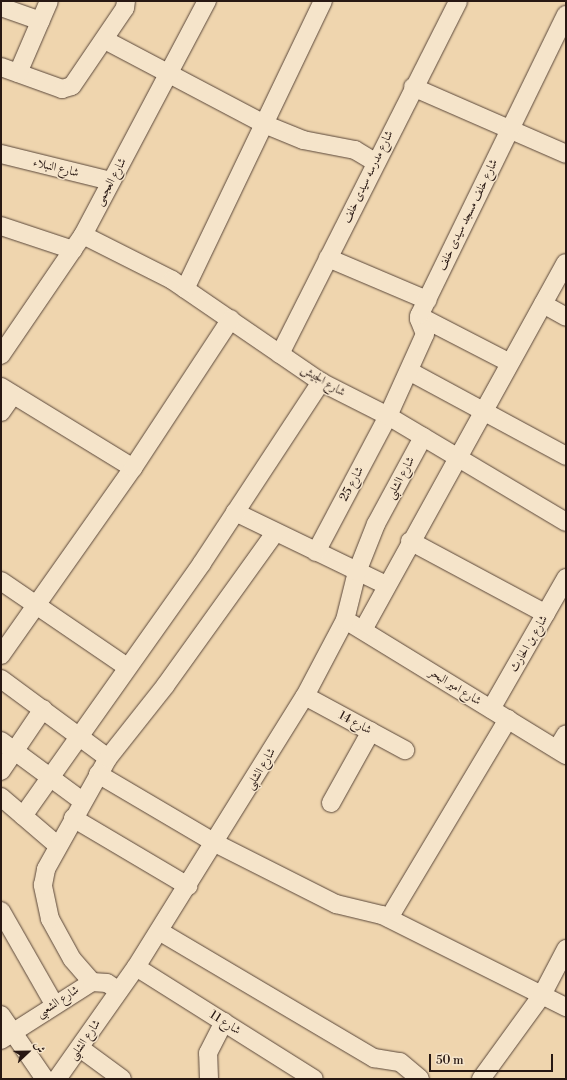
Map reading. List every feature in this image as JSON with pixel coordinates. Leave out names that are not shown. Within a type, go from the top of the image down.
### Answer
[{"type":"street","points":[[18,74],[49,1]]},
{"type":"street","points":[[1,68],[66,89],[78,82],[105,40],[126,1]]},
{"type":"street","name":"شارع العجمى","points":[[1,355],[83,235],[171,73],[207,1]]},
{"type":"street","points":[[185,289],[323,1]]},
{"type":"street","name":"شارع مدرسه سيدى خلف","points":[[280,354],[413,86],[458,1]]},
{"type":"street","points":[[1,7],[41,20]]},
{"type":"street","name":"شارع خلف مسجد سيدى خلف","points":[[419,316],[566,15]]},
{"type":"street","points":[[105,40],[171,73],[264,124],[303,140],[355,150],[375,162]]},
{"type":"street","points":[[413,86],[566,154]]},
{"type":"street","name":"شارع النبلاء","points":[[1,154],[112,181]]},
{"type":"street","points":[[1,226],[73,250]]},
{"type":"street","name":"شارع الجيش","points":[[83,235],[185,289],[231,319],[321,382],[388,416],[566,522]]},
{"type":"street","points":[[328,258],[427,300]]},
{"type":"street","points":[[363,630],[410,541],[459,458],[566,263]]},
{"type":"street","points":[[543,304],[566,317]]},
{"type":"street","points":[[419,316],[510,363]]},
{"type":"street","points":[[388,416],[425,334],[419,316]]},
{"type":"street","points":[[1,655],[134,468],[231,319]]},
{"type":"street","points":[[409,371],[566,456]]},
{"type":"street","points":[[23,816],[48,776],[128,667],[236,512],[321,382]]},
{"type":"street","points":[[1,412],[7,391],[134,468]]},
{"type":"street","name":"شارع 25","points":[[316,552],[388,416]]},
{"type":"street","name":"شارع الشلبى","points":[[57,1079],[136,967],[215,843],[305,696],[345,620],[357,572],[376,524],[423,437]]},
{"type":"street","points":[[236,512],[386,585]]},
{"type":"street","points":[[92,982],[58,937],[45,903],[43,885],[46,869],[72,818],[108,758],[165,686],[275,532]]},
{"type":"street","points":[[410,541],[546,614]]},
{"type":"street","name":"شارع بن الحارث","points":[[491,709],[566,578]]},
{"type":"street","points":[[1,581],[35,607],[128,667]]},
{"type":"street","name":"شارع امير البحر","points":[[345,620],[508,719],[563,746]]},
{"type":"street","points":[[1,679],[108,758]]},
{"type":"street","name":"شارع 14","points":[[305,696],[405,750]]},
{"type":"street","points":[[1,772],[8,746],[43,709]]},
{"type":"street","points":[[388,918],[508,719]]},
{"type":"street","points":[[331,803],[371,731]]},
{"type":"street","points":[[8,746],[82,801]]},
{"type":"street","points":[[98,774],[215,843],[336,904],[358,907],[388,918],[566,1006]]},
{"type":"street","points":[[2,801],[23,816],[57,845]]},
{"type":"street","points":[[72,818],[188,886]]},
{"type":"street","points":[[1,912],[54,1004]]},
{"type":"street","points":[[159,931],[374,1058],[400,1062],[420,1079]]},
{"type":"street","points":[[482,1079],[542,995],[566,949]]},
{"type":"street","name":"شارع 11","points":[[136,967],[314,1079]]},
{"type":"street","name":"شارع الشعبى","points":[[7,1036],[54,1004],[92,982],[107,983],[119,991]]},
{"type":"street","points":[[1,1015],[7,1036],[45,1079]]},
{"type":"street","points":[[208,1079],[208,1053],[224,1022]]},
{"type":"street","points":[[80,1048],[122,1079]]}]
